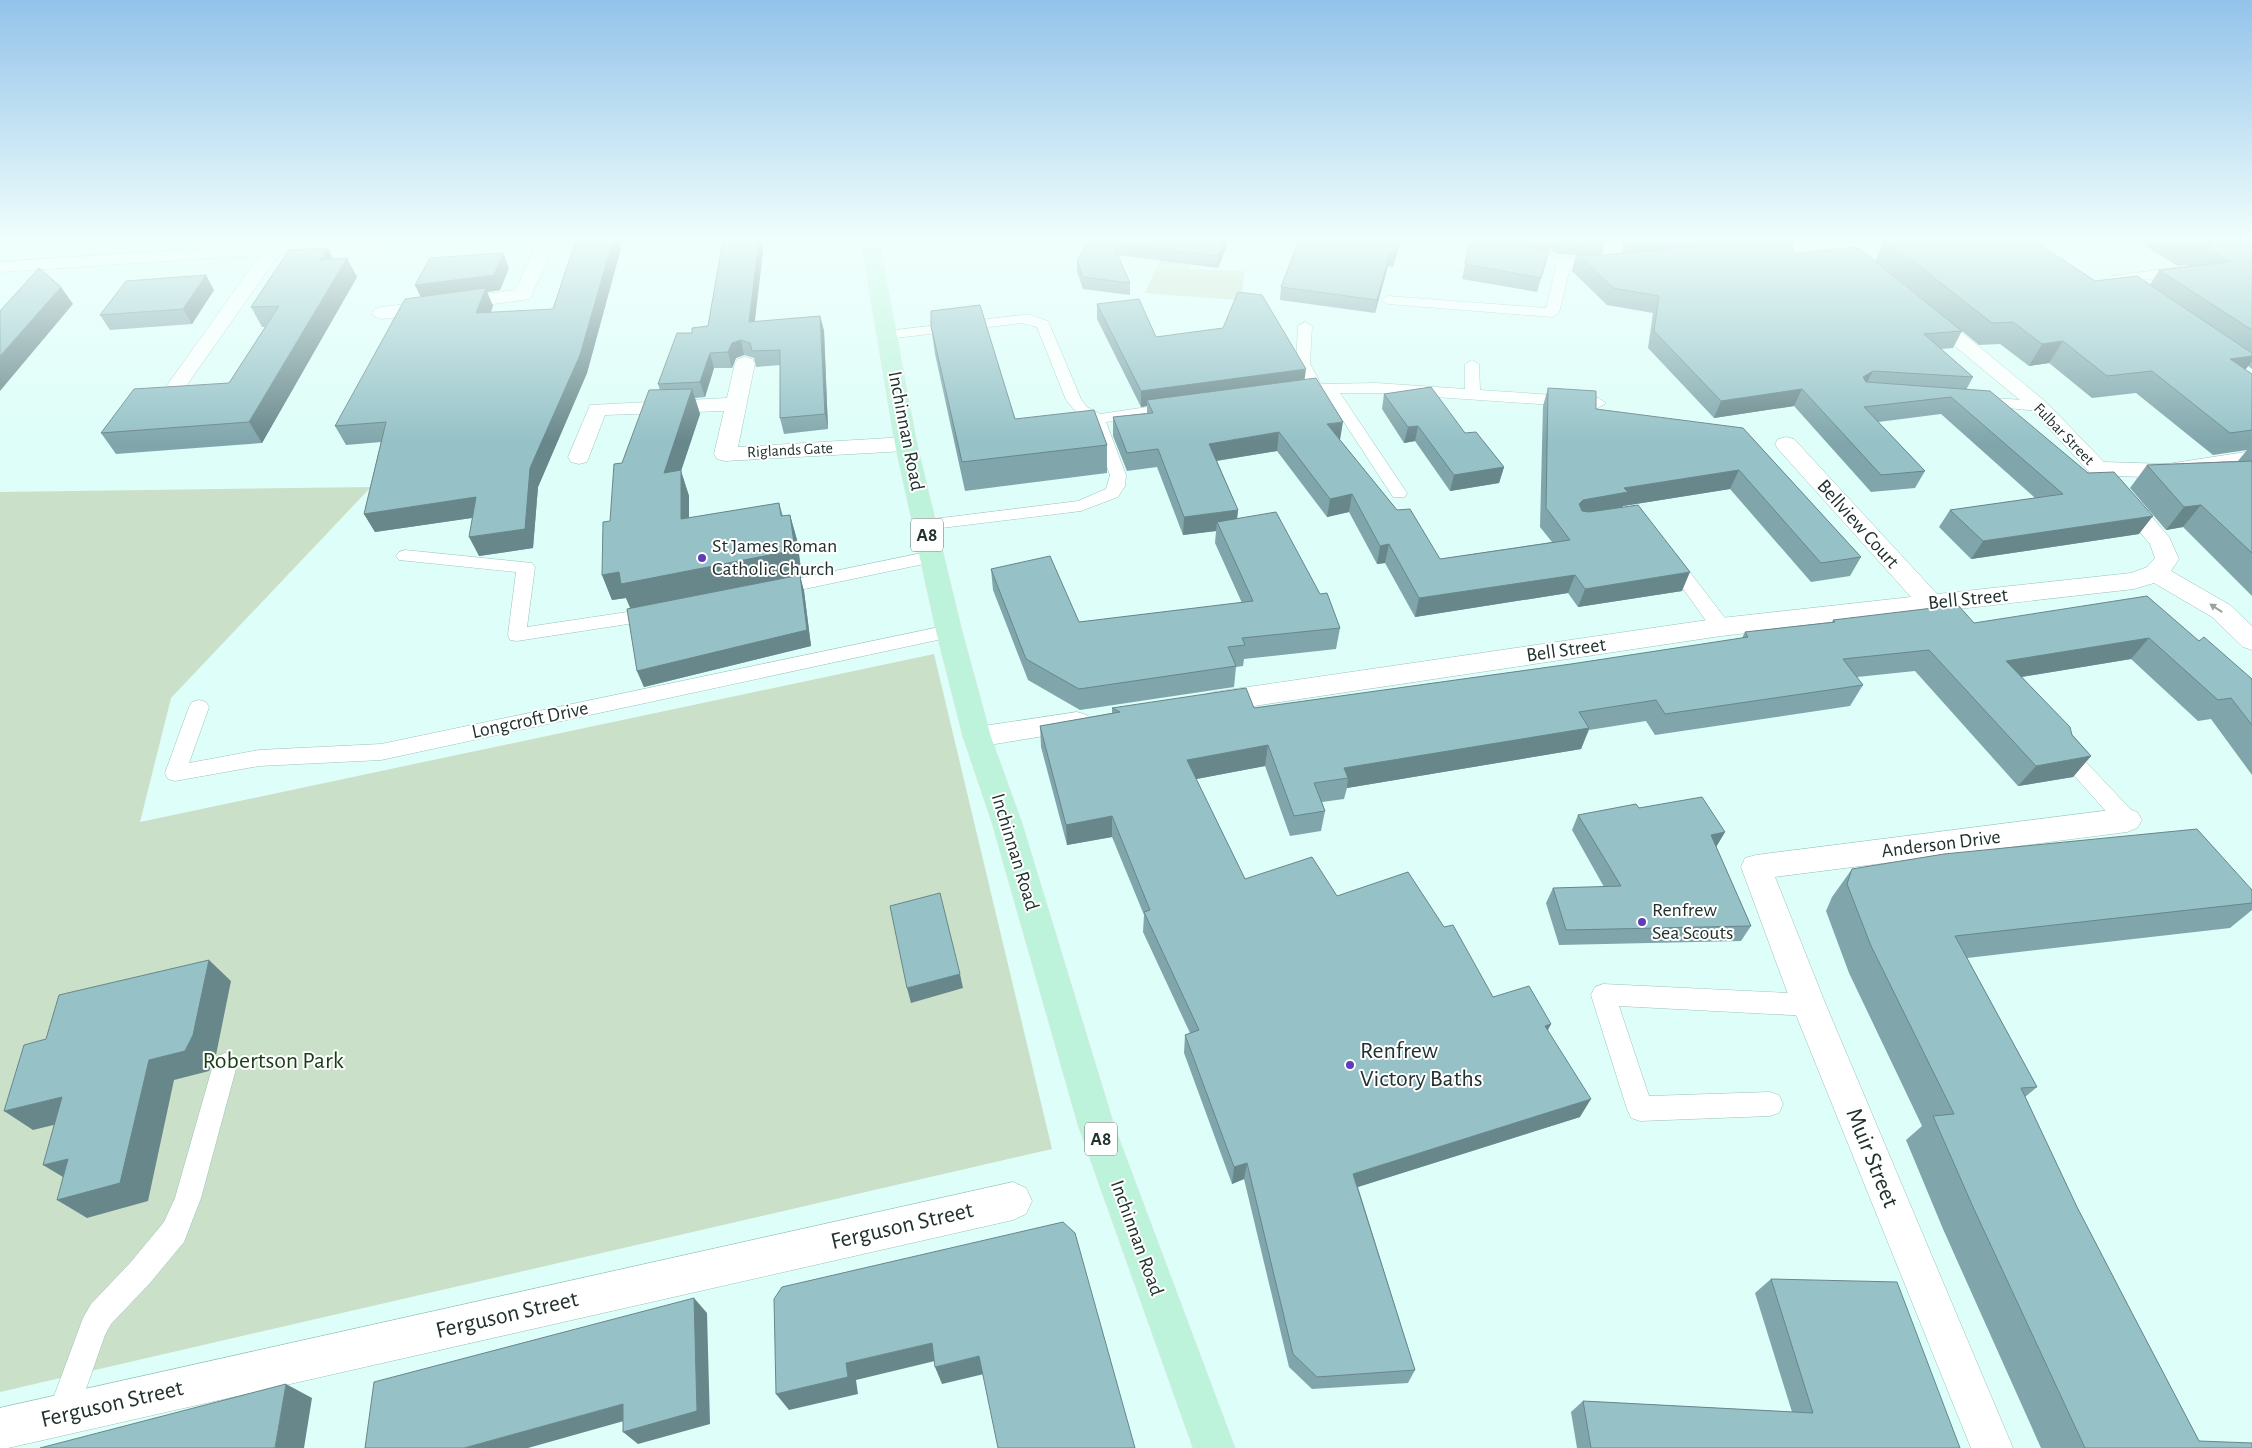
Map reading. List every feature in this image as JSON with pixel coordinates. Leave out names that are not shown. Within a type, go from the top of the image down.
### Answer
[{"type":"main road","name":"Inchinnan Road","points":[[883,308],[906,444],[949,631],[977,737],[1010,832],[1096,1125],[1214,1448]]},
{"type":"street","points":[[175,388],[232,308]]},
{"type":"street","points":[[382,313],[427,308]]},
{"type":"street","name":"Fulbar Street","points":[[1919,308],[2039,406],[2098,468],[2161,542],[2167,559],[2156,573]]},
{"type":"street","name":"Riglands Gate","points":[[745,363],[725,454],[906,444]]},
{"type":"street","points":[[579,457],[597,409],[737,404]]},
{"type":"street","name":"Bellview Court","points":[[1786,444],[1930,603]]},
{"type":"street","points":[[2098,468],[2167,470],[2252,458]]},
{"type":"street","points":[[2156,573],[2222,611],[2252,642]]},
{"type":"street","name":"Bell Street","points":[[1192,705],[1721,627],[2134,581],[2156,573]]},
{"type":"street","points":[[977,737],[1104,718]]},
{"type":"street","name":"Anderson Drive","points":[[1756,867],[2127,820]]},
{"type":"street","name":"Muir Street","points":[[1756,867],[1809,1005],[1992,1448]]},
{"type":"street","name":"Ferguson Street","points":[[0,1429],[1013,1201]]},
{"type":"lane","points":[[1484,308],[1552,313],[1553,308]]},
{"type":"lane","points":[[888,335],[1022,319],[1038,321],[1043,324],[1074,400],[1082,410],[1097,419],[1118,474],[1117,486],[1112,493],[1080,506],[925,525]]},
{"type":"lane","points":[[1306,326],[1303,364],[1398,493]]},
{"type":"lane","points":[[1472,364],[1473,394]]},
{"type":"lane","points":[[1278,394],[1322,389],[1376,388],[1598,403]]},
{"type":"lane","points":[[1961,401],[2039,406]]},
{"type":"lane","points":[[1097,419],[1192,406]]},
{"type":"lane","points":[[1662,547],[1721,627]]},
{"type":"lane","points":[[404,556],[526,567],[517,635],[674,610]]},
{"type":"lane","points":[[760,592],[932,557]]},
{"type":"lane","name":"Longcroft Drive","points":[[200,707],[175,772],[259,758],[381,752],[949,631]]},
{"type":"lane","points":[[2063,750],[2127,820]]},
{"type":"lane","points":[[1770,1104],[1640,1109],[1603,995],[1809,1005]]},
{"type":"lane","points":[[62,1415],[93,1328],[100,1314],[140,1274],[174,1232],[188,1198],[226,1065]]},
{"type":"green space","name":"Robertson Park","points":[[371,487],[171,698],[140,822],[934,654],[1052,1149],[0,1392],[0,492]]},
{"type":"building","points":[[3,308],[43,308],[0,356],[0,311]]},
{"type":"building","points":[[106,308],[184,308],[183,309],[100,315]]},
{"type":"building","points":[[278,308],[317,308],[249,422],[101,433],[134,389],[229,383]]},
{"type":"building","points":[[400,308],[478,308],[476,313],[594,308],[580,355],[530,468],[525,529],[469,537],[476,497],[364,514],[386,422],[335,426]]},
{"type":"building","points":[[711,308],[751,308],[749,322],[820,316],[825,414],[780,418],[780,350],[752,351],[750,343],[741,340],[732,343],[728,352],[710,353],[700,382],[658,384],[677,333],[692,333],[692,328],[708,326]]},
{"type":"building","points":[[981,308],[1015,419],[1094,410],[1107,445],[962,462],[931,326],[931,311]]},
{"type":"building","points":[[1099,308],[1143,308],[1156,337],[1223,328],[1232,308],[1269,308],[1306,369],[1141,391]]},
{"type":"building","points":[[1657,308],[1933,308],[1962,331],[1924,334],[1973,377],[1873,371],[1863,377],[1866,382],[1990,391],[2088,473],[2114,472],[2153,516],[1983,541],[1950,510],[2063,494],[1951,397],[1864,407],[1925,471],[1881,475],[1802,389],[1721,401],[1654,331]]},
{"type":"building","points":[[1972,308],[2184,308],[2252,353],[2252,356],[2230,359],[2252,374],[2252,430],[2230,433],[2152,371],[2107,376],[2063,341],[2042,344],[2013,322],[1992,323]]},
{"type":"building","points":[[2217,308],[2252,308],[2252,330]]},
{"type":"building","points":[[1316,378],[1343,422],[1327,424],[1397,510],[1410,509],[1440,559],[1570,540],[1546,508],[1548,388],[1596,391],[1596,409],[1743,428],[1861,557],[1821,563],[1739,470],[1624,488],[1628,492],[1583,500],[1579,504],[1582,511],[1589,512],[1638,505],[1690,572],[1585,589],[1575,575],[1419,598],[1389,544],[1380,546],[1352,494],[1330,499],[1279,432],[1209,444],[1238,510],[1184,517],[1158,449],[1127,453],[1113,417],[1153,413],[1147,400]]},
{"type":"building","points":[[1431,387],[1465,433],[1476,432],[1504,467],[1454,475],[1418,426],[1408,427],[1384,394]]},
{"type":"building","points":[[692,389],[664,473],[681,470],[681,519],[779,503],[781,516],[790,515],[795,550],[621,584],[619,572],[602,575],[603,522],[610,521],[614,464],[622,463],[649,390]]},
{"type":"building","points":[[2252,461],[2252,553],[2201,505],[2184,507],[2147,465]]},
{"type":"building","points":[[1276,512],[1320,594],[1327,593],[1340,628],[1242,638],[1245,645],[1228,647],[1236,666],[1079,689],[1026,659],[991,569],[1050,556],[1079,622],[1253,601],[1217,522]]},
{"type":"building","points":[[800,575],[807,630],[637,671],[627,609]]},
{"type":"building","points":[[2147,596],[2199,641],[2204,637],[2252,679],[2252,725],[2231,698],[2218,700],[2149,638],[2006,661],[2070,727],[2072,735],[2091,756],[2036,766],[1929,650],[1843,659],[1863,685],[1665,714],[1656,700],[1579,712],[1589,728],[1344,768],[1348,778],[1314,783],[1325,811],[1294,816],[1268,745],[1187,760],[1245,879],[1312,857],[1337,896],[1408,872],[1444,927],[1453,925],[1493,997],[1529,986],[1551,1024],[1545,1026],[1591,1099],[1353,1174],[1415,1370],[1317,1377],[1293,1354],[1247,1163],[1234,1167],[1185,1035],[1199,1030],[1144,912],[1150,910],[1112,816],[1066,825],[1040,726],[1120,712],[1112,708],[1246,688],[1254,708],[1571,664],[1748,637],[1745,632],[1835,622],[1833,620],[1958,605],[1974,623]]},
{"type":"building","points":[[1702,797],[1725,832],[1711,835],[1751,926],[1566,930],[1553,888],[1621,886],[1578,815],[1636,804],[1639,808]]},
{"type":"building","points":[[2197,829],[2252,890],[2252,903],[1955,936],[2037,1087],[2021,1088],[2077,1207],[2199,1441],[2252,1443],[2252,1448],[2085,1448],[1973,1207],[1933,1116],[1954,1114],[1871,946],[1847,884],[1852,869],[1944,854]]},
{"type":"building","points":[[940,893],[960,974],[907,988],[890,906]]},
{"type":"building","points":[[209,960],[193,1035],[185,1051],[149,1060],[120,1183],[57,1200],[68,1159],[43,1165],[62,1097],[4,1111],[24,1045],[46,1039],[59,995]]},
{"type":"building","points":[[1063,1222],[1075,1233],[1135,1448],[998,1448],[979,1356],[935,1367],[932,1343],[846,1363],[848,1377],[776,1394],[774,1299],[782,1287]]},
{"type":"building","points":[[1771,1279],[1897,1282],[1960,1448],[1591,1448],[1583,1401],[1813,1413]]},
{"type":"building","points":[[694,1298],[697,1411],[623,1432],[623,1404],[464,1448],[365,1448],[374,1382]]},
{"type":"building","points":[[286,1384],[275,1448],[40,1448]]},
{"type":"place","name":"St James Roman Catholic Church","points":[[702,558]]},
{"type":"place","name":"Renfrew Sea Scouts","points":[[1642,922]]},
{"type":"place","name":"Renfrew Victory Baths","points":[[1350,1065]]}]
